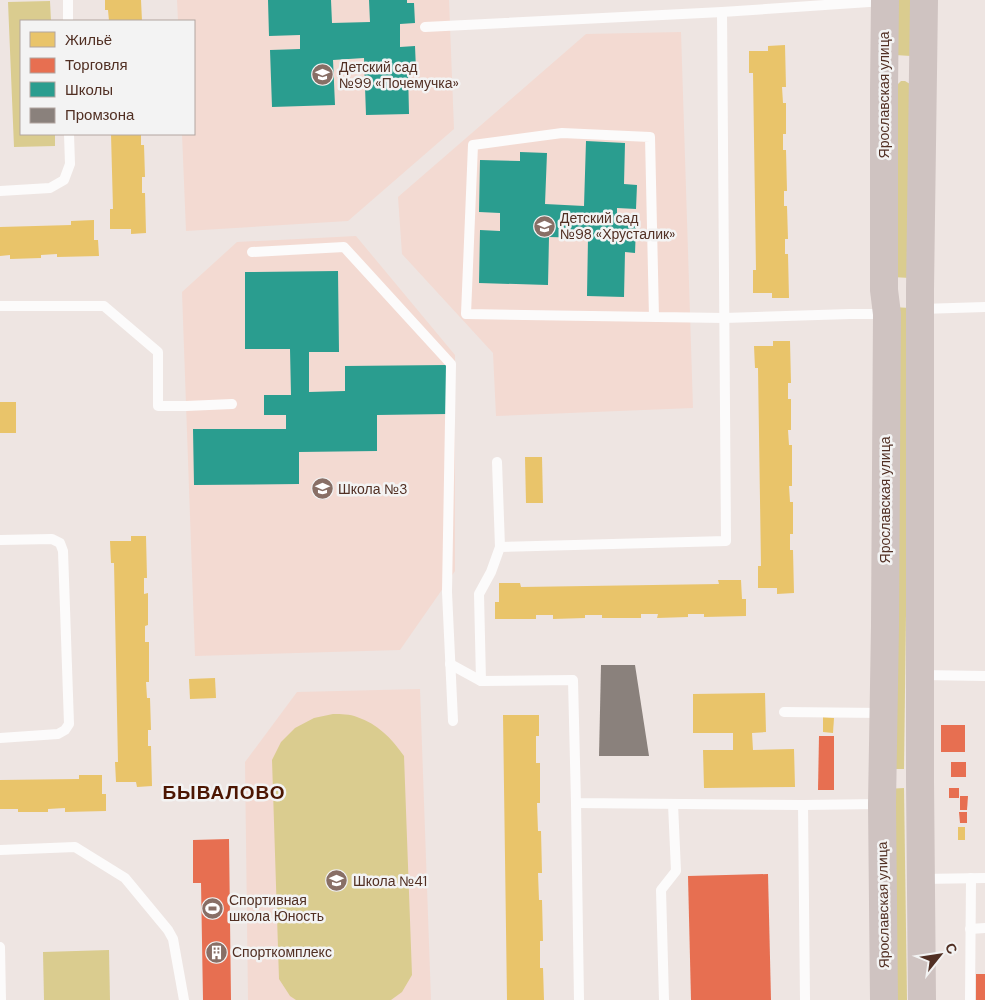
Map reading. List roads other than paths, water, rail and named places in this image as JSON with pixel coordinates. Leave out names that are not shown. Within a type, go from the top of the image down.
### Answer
[{"type":"main road","name":"Ярославская улица","points":[[884,1000],[882,804],[885,616],[885,0]]},
{"type":"main road","points":[[922,1000],[920,289],[924,0]]},
{"type":"main road","points":[[884,90],[885,81],[889,73],[897,68],[902,68],[911,70],[918,76],[922,95]]},
{"type":"lane","points":[[68,0],[68,20]]},
{"type":"lane","points":[[425,28],[722,12],[885,0]]},
{"type":"lane","points":[[500,547],[726,541],[722,12]]},
{"type":"lane","points":[[654,317],[650,138],[562,133],[473,145],[466,314],[654,317],[724,318],[886,314]]},
{"type":"lane","points":[[0,191],[50,188],[64,180],[70,164],[69,135]]},
{"type":"lane","points":[[252,252],[344,247],[451,364],[447,592],[453,721]]},
{"type":"lane","points":[[0,306],[104,306],[158,352],[158,406],[232,404]]},
{"type":"lane","points":[[920,309],[985,306]]},
{"type":"lane","points":[[481,681],[480,594],[491,572],[500,547],[497,462]]},
{"type":"lane","points":[[0,540],[52,539],[60,544],[63,551],[69,724],[58,734],[0,738]]},
{"type":"lane","points":[[450,664],[481,681],[573,680],[579,1000]]},
{"type":"lane","points":[[920,675],[985,676]]},
{"type":"lane","points":[[784,712],[883,713]]},
{"type":"lane","points":[[576,803],[882,804]]},
{"type":"lane","points":[[664,1000],[661,890],[676,871],[673,804]]},
{"type":"lane","points":[[803,805],[805,1000]]},
{"type":"lane","points":[[0,850],[75,847],[125,878],[168,930],[173,940],[184,1000]]},
{"type":"lane","points":[[970,878],[970,1000]]},
{"type":"lane","points":[[921,879],[985,878]]},
{"type":"lane","points":[[970,929],[985,928]]},
{"type":"lane","points":[[0,947],[1,1000]]},
{"type":"place","name":"Детский сад №99 «Почемучка»","points":[[323,75]]},
{"type":"place","name":"Детский сад №98 «Хрусталик»","points":[[544,226]]},
{"type":"place","name":"Школа №3","points":[[322,489]]},
{"type":"place","name":"Школа №41","points":[[337,881]]},
{"type":"place","name":"Спортивная школа Юность","points":[[213,908]]},
{"type":"place","name":"Спорткомплекс","points":[[216,952]]},
{"type":"district","name":"БЫВАЛОВО","points":[[224,792]]}]
